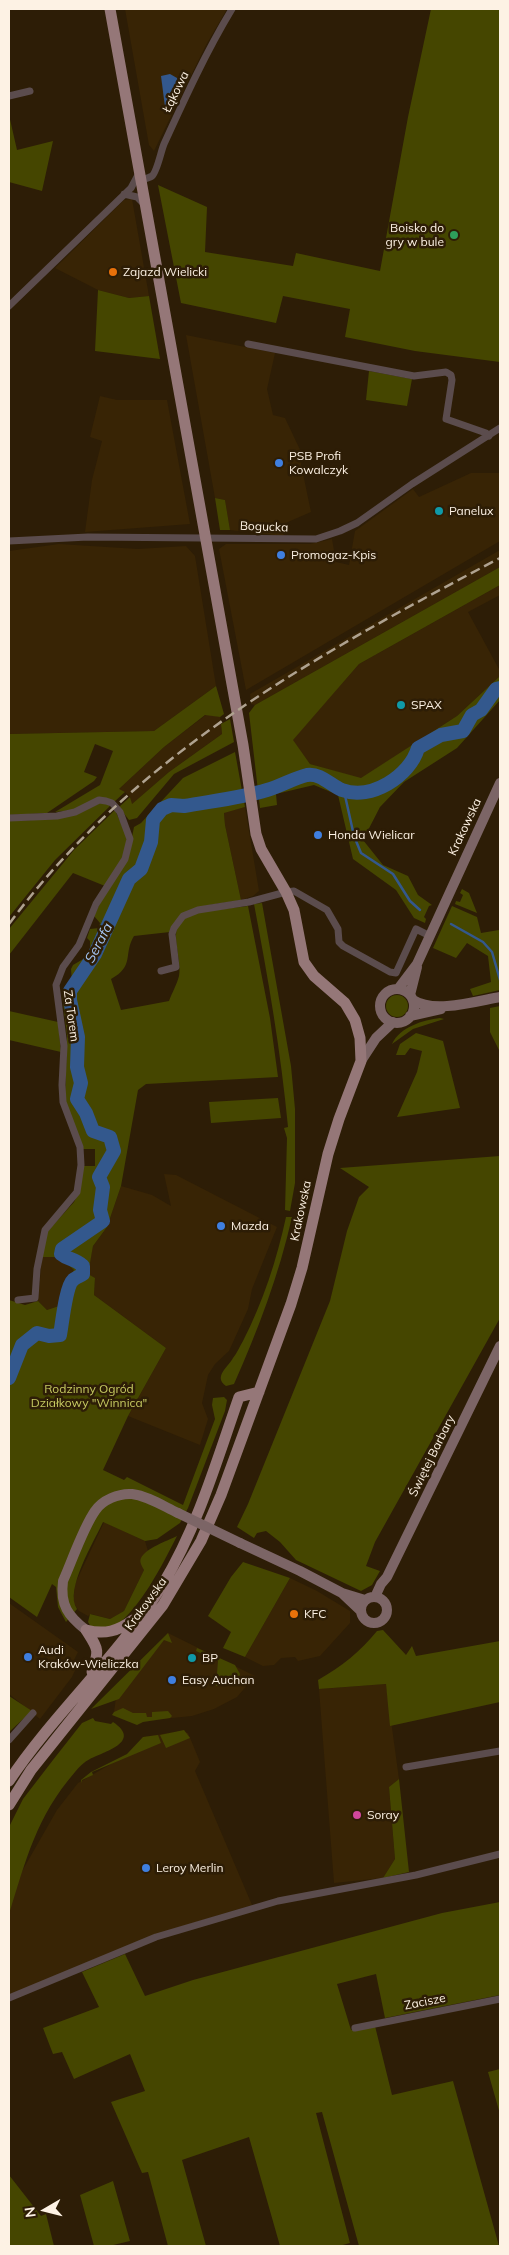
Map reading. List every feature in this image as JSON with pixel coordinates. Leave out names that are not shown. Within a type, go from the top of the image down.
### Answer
[{"type":"main road","points":[[110,9],[243,745],[252,812],[261,849],[286,892],[294,910],[304,962],[314,976],[345,1003],[355,1020],[360,1038],[361,1062]]},
{"type":"main road","name":"Krakowska","points":[[9,1805],[31,1770],[133,1645],[181,1579],[195,1554],[214,1511],[294,1295],[338,1119],[361,1062]]},
{"type":"main road","name":"Krakowska","points":[[9,1782],[43,1736],[143,1614],[162,1585],[188,1536],[239,1397],[259,1392]]},
{"type":"main road","points":[[86,1630],[105,1633],[118,1630],[143,1614]]},
{"type":"main road","points":[[86,1630],[95,1641],[98,1653],[89,1680]]},
{"type":"street","name":"Łąkowa","points":[[124,194],[140,175],[152,176],[158,157],[180,109],[218,31],[232,9]]},
{"type":"street","points":[[9,96],[30,92]]},
{"type":"street","points":[[9,306],[124,194],[137,197],[145,205]]},
{"type":"street","points":[[248,344],[414,376],[446,372],[451,375],[452,380],[446,419],[486,432],[489,436]]},
{"type":"street","name":"Bogucka","points":[[9,542],[88,537],[205,537],[306,540],[340,531],[357,523],[412,484],[500,428]]},
{"type":"street","name":"Krakowska","points":[[398,989],[417,964],[500,783]]},
{"type":"street","name":"Za Torem","points":[[9,818],[57,816],[75,812],[99,800],[106,800],[112,803],[120,812],[130,839],[125,859],[96,904],[79,945],[63,967],[56,986],[64,1046],[63,1102],[80,1147],[80,1177],[77,1192],[45,1230],[37,1269],[35,1298],[18,1300]]},
{"type":"street","points":[[161,970],[176,967],[172,934],[183,916],[198,910],[286,892],[294,891],[327,910],[338,930],[339,942],[343,946],[390,972],[396,973],[416,929],[430,936]]},
{"type":"street","name":"Krakowska","points":[[411,998],[417,964]]},
{"type":"street","points":[[446,1006],[426,1005],[398,989],[388,991],[380,1005],[383,1015],[393,1022],[402,1022],[410,1016],[446,1006],[500,997]]},
{"type":"street","points":[[410,1016],[414,1007],[411,998]]},
{"type":"street","name":"Krakowska","points":[[376,1038],[383,1015]]},
{"type":"street","name":"Krakowska","points":[[361,1062],[376,1038],[393,1022]]},
{"type":"street","name":"Świętej Barbary","points":[[374,1599],[387,1577],[500,1346]]},
{"type":"street","points":[[86,1630],[71,1617],[64,1605],[61,1594],[63,1581],[95,1511],[109,1499],[120,1495],[130,1494],[143,1497],[300,1571],[342,1593],[361,1611],[363,1618],[368,1622],[380,1621],[386,1612],[374,1599],[342,1593]]},
{"type":"street","points":[[361,1611],[374,1599]]},
{"type":"street","points":[[9,1740],[33,1713]]},
{"type":"street","points":[[406,1767],[500,1751]]},
{"type":"street","points":[[9,1998],[156,1937],[278,1901],[416,1875],[500,1854]]},
{"type":"street","name":"Zacisze","points":[[355,2028],[500,1999]]},
{"type":"shaded area","points":[[125,9],[227,9],[206,45],[154,151],[149,145]]},
{"type":"shaded area","points":[[132,199],[149,296],[129,298],[98,290],[55,268],[124,200]]},
{"type":"shaded area","points":[[186,335],[275,353],[267,389],[273,415],[285,418],[303,456],[301,464],[311,512],[281,525],[284,536],[230,530],[225,500],[215,498]]},
{"type":"shaded area","points":[[100,396],[117,400],[167,400],[190,524],[85,532],[92,480],[102,441],[90,437]]},
{"type":"shaded area","points":[[471,473],[500,473],[500,541],[246,690],[219,549],[226,544],[310,544],[332,539],[336,562],[349,565],[355,531],[413,489],[419,497]]},
{"type":"shaded area","points":[[59,544],[138,549],[186,546],[195,556],[216,686],[154,731],[9,734],[9,551]]},
{"type":"shaded area","points":[[500,550],[500,567],[255,705],[251,704],[250,694]]},
{"type":"shaded area","points":[[500,585],[500,595],[468,612],[500,671],[500,676],[457,716],[361,779],[310,764],[292,740],[359,664]]},
{"type":"shaded area","points":[[207,714],[220,717],[222,734],[169,772],[131,805],[130,797],[125,792],[118,790],[164,747]]},
{"type":"shaded area","points":[[245,807],[259,891],[253,896],[241,900],[224,812]]},
{"type":"shaded area","points":[[164,1174],[176,1175],[277,1227],[252,1289],[248,1309],[229,1351],[215,1364],[208,1375],[202,1403],[208,1419],[200,1445],[128,1416],[166,1348],[94,1295],[95,1278],[87,1274],[93,1246],[107,1227],[121,1186],[152,1195],[171,1206]]},
{"type":"shaded area","points":[[42,1257],[60,1257],[74,1270],[64,1284],[62,1305],[47,1310],[38,1301]]},
{"type":"shaded area","points":[[104,1522],[145,1541],[148,1551],[142,1557],[144,1570],[124,1611],[110,1619],[91,1614],[88,1616],[79,1611],[73,1602],[75,1584]]},
{"type":"shaded area","points":[[290,1578],[317,1591],[350,1611],[350,1623],[320,1656],[298,1661],[295,1657],[281,1658],[274,1665],[263,1666],[245,1657]]},
{"type":"shaded area","points":[[9,1603],[78,1652],[73,1662],[77,1666],[72,1677],[40,1719],[9,1694]]},
{"type":"shaded area","points":[[168,1633],[255,1676],[237,1697],[214,1709],[192,1716],[142,1721],[114,1712],[116,1698]]},
{"type":"shaded area","points":[[386,1684],[399,1779],[389,1787],[395,1859],[383,1878],[334,1883],[319,1689]]},
{"type":"shaded area","points":[[182,1731],[188,1733],[200,1762],[195,1771],[252,1905],[177,1928],[9,1997],[9,1894],[57,1810],[78,1783],[130,1753],[143,1737]]},
{"type":"green space","points":[[431,9],[500,9],[500,362],[415,351],[345,337],[350,309],[283,296],[276,323],[181,303],[158,185],[207,207],[205,252],[293,266],[296,253],[380,271],[408,117]]},
{"type":"green space","points":[[9,115],[17,150],[53,141],[42,191],[9,182]]},
{"type":"green space","points":[[98,290],[129,298],[149,296],[160,359],[95,351]]},
{"type":"green space","points":[[369,371],[412,379],[407,406],[366,400]]},
{"type":"green space","points":[[215,498],[225,500],[230,530],[220,530]]},
{"type":"green space","points":[[500,567],[500,585],[359,664],[293,740],[310,764],[361,778],[457,716],[500,676],[500,700],[457,748],[404,782],[380,807],[363,840],[383,865],[408,876],[418,895],[432,905],[429,906],[424,917],[426,919],[425,923],[414,918],[396,890],[353,859],[338,795],[314,785],[276,794],[277,805],[260,808],[249,713],[255,705]]},
{"type":"green space","points":[[216,686],[224,714],[220,717],[205,715],[164,747],[119,789],[125,792],[114,802],[111,800],[73,810],[55,812],[100,785],[113,751],[95,744],[84,772],[97,777],[94,781],[47,813],[9,815],[9,734],[154,731]]},
{"type":"green space","points":[[230,719],[234,742],[174,774],[137,818],[129,820],[119,807],[130,797],[132,804],[169,772],[222,734],[221,724]]},
{"type":"green space","name":"Rodzinny Ogród Działkowy \"Winnica\"","points":[[235,752],[245,807],[224,813],[241,900],[200,907],[190,911],[175,923],[170,932],[134,936],[126,964],[111,979],[121,1010],[169,1001],[180,969],[176,935],[180,921],[201,912],[248,906],[270,1018],[278,1077],[146,1084],[138,1090],[121,1186],[107,1227],[93,1246],[88,1274],[95,1278],[94,1295],[166,1348],[128,1416],[103,1470],[124,1480],[127,1477],[183,1505],[215,1419],[212,1405],[213,1398],[224,1397],[227,1400],[225,1411],[188,1508],[180,1523],[157,1539],[145,1541],[103,1522],[77,1578],[74,1601],[77,1609],[66,1622],[58,1607],[56,1587],[52,1584],[37,1617],[9,1597],[9,1300],[25,1305],[38,1301],[47,1310],[62,1305],[64,1284],[74,1270],[60,1257],[42,1257],[47,1232],[74,1202],[80,1190],[82,1166],[95,1166],[95,1149],[82,1149],[65,1102],[67,1036],[62,993],[72,983],[71,969],[73,965],[90,955],[90,941],[87,938],[90,929],[99,928],[100,923],[94,916],[132,837],[134,827],[141,823],[183,778]]},
{"type":"green space","points":[[100,803],[111,805],[55,860],[9,917],[9,820],[56,818],[76,813]]},
{"type":"green space","points":[[115,810],[127,837],[126,852],[105,886],[73,873],[9,955],[9,929],[74,850]]},
{"type":"green space","points":[[462,889],[469,893],[477,913],[455,904],[456,901],[460,902],[463,895],[460,893]]},
{"type":"green space","points":[[262,903],[291,1066],[295,1109],[295,1183],[290,1211],[285,1210],[287,1138],[284,1128],[288,1127],[282,1071],[254,904]]},
{"type":"green space","points":[[452,906],[477,917],[481,933],[499,930],[500,990],[473,996],[470,989],[491,982],[488,956],[467,943],[456,958],[433,948]]},
{"type":"green space","points":[[393,995],[401,995],[408,1002],[408,1010],[401,1017],[393,1017],[386,1010],[386,1002]]},
{"type":"green space","points":[[500,1006],[500,1052],[490,1032],[490,1008]]},
{"type":"green space","points":[[9,1011],[58,1022],[61,1052],[9,1040]]},
{"type":"green space","points":[[440,1018],[444,1019],[413,1029],[392,1044],[400,1033],[413,1025]]},
{"type":"green space","points":[[416,1033],[443,1041],[460,1108],[397,1117],[417,1072],[422,1051],[410,1048],[405,1055],[396,1055],[400,1044]]},
{"type":"green space","points":[[278,1098],[281,1118],[211,1123],[209,1102]]},
{"type":"green space","points":[[500,1156],[500,1318],[375,1542],[366,1566],[380,1571],[372,1585],[361,1591],[296,1560],[280,1542],[266,1531],[257,1533],[254,1538],[237,1527],[330,1301],[347,1231],[359,1197],[369,1187],[340,1168]]},
{"type":"green space","points":[[286,1217],[292,1217],[281,1260],[267,1302],[234,1384],[226,1386],[222,1383],[221,1376],[238,1350],[257,1311],[274,1264]]},
{"type":"green space","points":[[177,1536],[150,1585],[124,1619],[114,1628],[91,1627],[88,1622],[90,1614],[110,1619],[124,1611],[144,1570],[141,1558],[152,1548]]},
{"type":"green space","points":[[243,1562],[290,1578],[245,1657],[223,1648],[231,1632],[208,1616],[231,1577]]},
{"type":"green space","points":[[383,1630],[406,1655],[412,1646],[416,1656],[500,1641],[500,1702],[390,1726],[386,1684],[319,1689],[318,1680],[350,1658],[377,1631]]},
{"type":"green space","points":[[168,1633],[172,1643],[164,1640],[119,1699],[91,1709]]},
{"type":"green space","points":[[197,1648],[235,1665],[240,1674],[237,1683],[232,1686],[216,1686],[218,1661],[196,1651]]},
{"type":"green space","points":[[9,1696],[32,1711],[9,1732]]},
{"type":"green space","points":[[123,1708],[133,1713],[146,1713],[147,1717],[152,1717],[152,1712],[168,1711],[172,1716],[137,1725],[112,1715]]},
{"type":"green space","points":[[93,1718],[95,1721],[111,1724],[113,1722],[121,1729],[124,1735],[122,1741],[82,1765],[62,1789],[41,1822],[27,1857],[9,1914],[9,1827],[23,1799],[53,1760],[82,1723]]},
{"type":"green space","points":[[184,1730],[190,1738],[166,1748],[160,1735]]},
{"type":"green space","points":[[158,1735],[161,1743],[92,1772],[93,1775],[82,1780],[82,1783],[81,1780],[91,1772],[127,1754],[143,1737]]},
{"type":"green space","points":[[399,1779],[409,1872],[383,1878],[395,1859],[389,1787]]},
{"type":"green space","points":[[500,1902],[500,1995],[385,2018],[376,1974],[337,1984],[351,2030],[375,2026],[392,2095],[453,2081],[499,2246],[359,2246],[322,2112],[316,2113],[350,2243],[339,2246],[280,2246],[249,2137],[182,2160],[206,2246],[168,2246],[148,2172],[142,2173],[111,2102],[145,2091],[130,2054],[74,2079],[62,2052],[53,2054],[43,2028],[99,2007],[82,1972],[125,1954],[145,1996],[193,1980],[442,1913]]},
{"type":"green space","points":[[500,2069],[500,2114],[488,2072]]},
{"type":"green space","points":[[9,2175],[41,2216],[46,2214],[54,2246],[9,2246]]},
{"type":"green space","points":[[113,2181],[130,2241],[109,2246],[94,2246],[80,2195]]},
{"type":"water","points":[[170,74],[177,78],[180,88],[170,109],[165,107],[161,76]]},
{"type":"waterway","name":"Serafa","points":[[9,1378],[22,1345],[37,1333],[49,1336],[60,1335],[66,1297],[74,1279],[83,1274],[83,1266],[61,1254],[62,1249],[103,1221],[100,1210],[103,1187],[99,1177],[114,1151],[110,1137],[93,1131],[86,1113],[77,1099],[81,1083],[77,1067],[78,1037],[70,1000],[70,991],[95,954],[129,879],[141,869],[151,842],[153,820],[162,809],[171,805],[184,806],[247,795],[307,775],[317,776],[342,790],[353,793],[377,789],[388,784],[407,768],[418,748],[441,735],[463,731],[472,715],[481,710],[496,689],[500,688]]},
{"type":"waterway","points":[[344,791],[354,836],[361,853],[393,874],[410,901],[420,910]]},
{"type":"waterway","points":[[451,924],[483,942],[492,952],[500,980]]},
{"type":"railway","points":[[9,924],[59,863],[113,809],[171,759],[233,714],[297,672],[363,632],[500,558]]},
{"type":"place","name":"Boisko do gry w bule","points":[[454,235]]},
{"type":"place","name":"Zajazd Wielicki","points":[[113,272]]},
{"type":"place","name":"PSB Profi Kowalczyk","points":[[279,463]]},
{"type":"place","name":"Panelux","points":[[439,511]]},
{"type":"place","name":"Promogaz-Kpis","points":[[281,555]]},
{"type":"place","name":"SPAX","points":[[401,705]]},
{"type":"place","name":"Honda Wielicar","points":[[318,835]]},
{"type":"place","name":"Mazda","points":[[221,1226]]},
{"type":"place","name":"KFC","points":[[294,1614]]},
{"type":"place","name":"Audi Kraków-Wieliczka","points":[[28,1657]]},
{"type":"place","name":"BP","points":[[192,1658]]},
{"type":"place","name":"Easy Auchan","points":[[172,1680]]},
{"type":"place","name":"Soray","points":[[357,1815]]},
{"type":"place","name":"Leroy Merlin","points":[[146,1868]]}]
